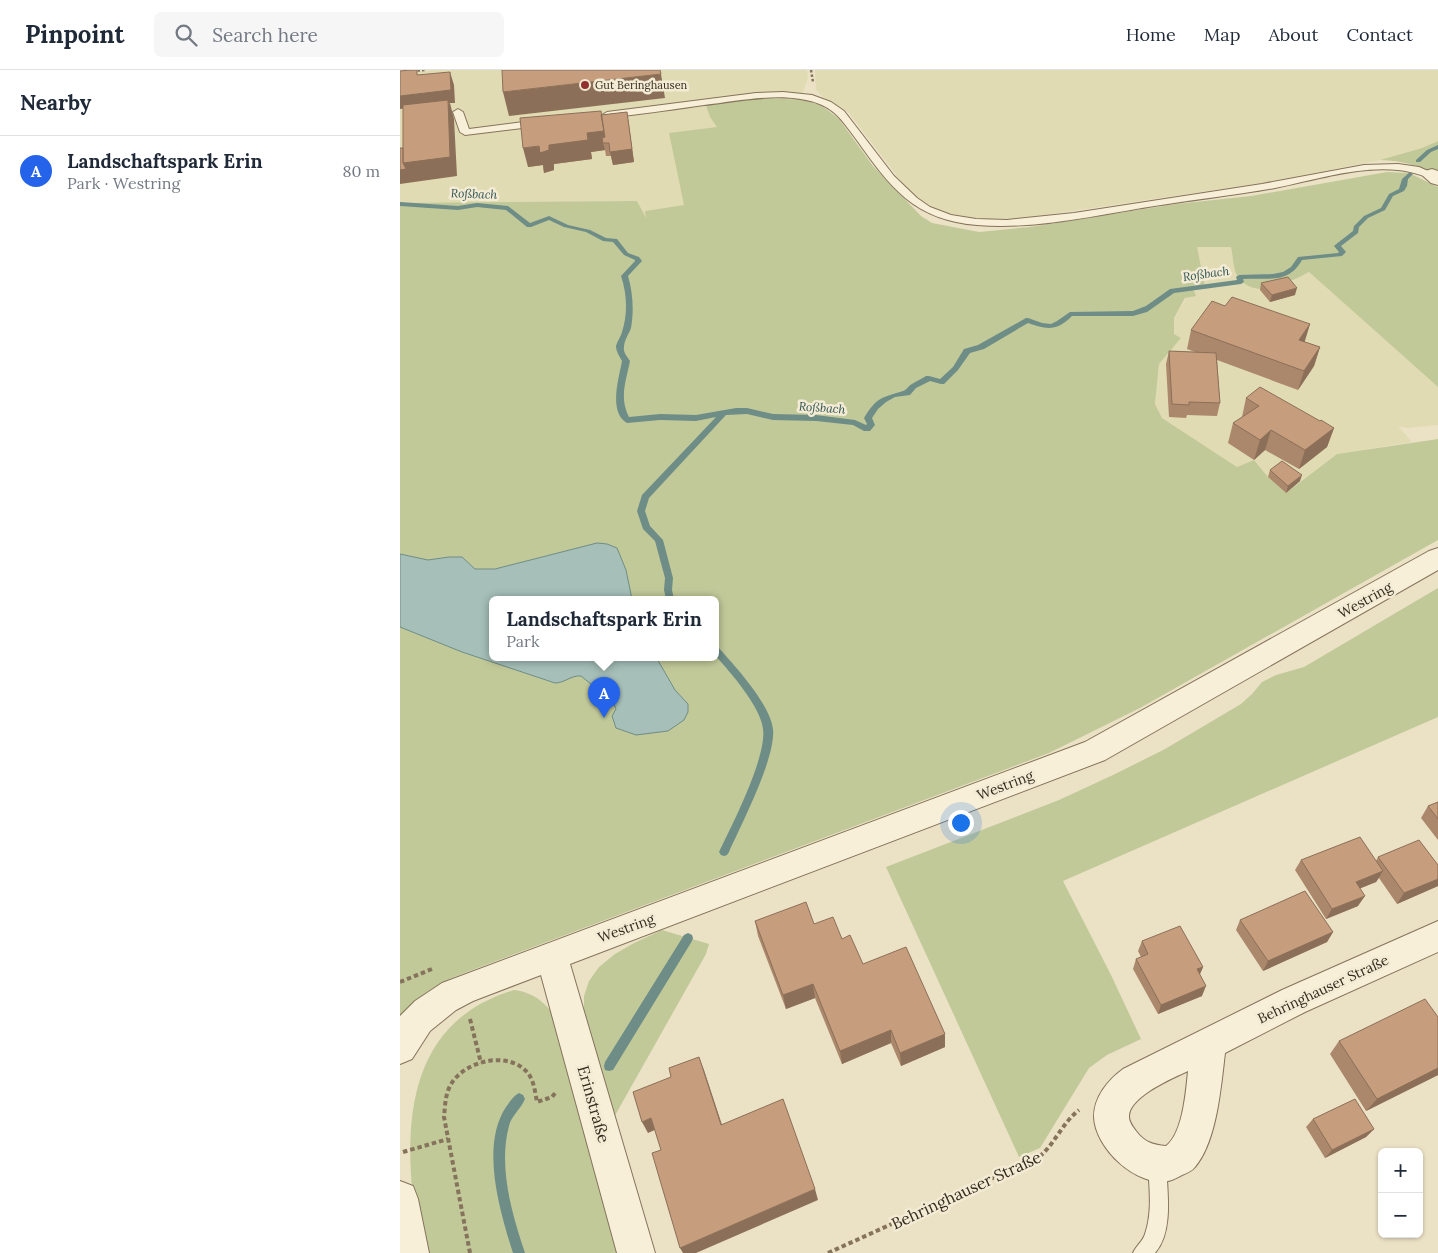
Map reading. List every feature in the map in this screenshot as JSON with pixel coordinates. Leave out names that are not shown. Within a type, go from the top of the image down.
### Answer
[{"type":"street","name":"Westring","points":[[466,1002],[552,956],[1095,751],[1438,558]]},
{"type":"street","name":"Behringhauser Straße","points":[[1116,1099],[1134,1081],[1246,1024],[1438,936]]},
{"type":"street","name":"Erinstraße","points":[[552,956],[636,1253]]},
{"type":"street","points":[[400,1047],[403,1040],[424,1014],[444,998],[466,1002]]},
{"type":"street","points":[[1116,1099],[1111,1115],[1116,1131],[1124,1146],[1136,1156],[1157,1162],[1170,1162],[1181,1157],[1190,1140],[1202,1092],[1209,1044]]},
{"type":"street","points":[[400,1199],[410,1253]]},
{"type":"lane","points":[[600,116],[756,96],[812,98],[828,104],[841,113],[905,194],[927,210],[955,219],[976,222],[1037,220],[1267,186],[1351,169],[1403,166],[1417,169],[1435,177]]},
{"type":"lane","points":[[458,112],[465,132],[552,121]]},
{"type":"lane","points":[[1142,1253],[1153,1241],[1159,1214],[1157,1162]]},
{"type":"path","points":[[408,72],[425,70]]},
{"type":"path","points":[[466,1002],[480,1063]]},
{"type":"path","points":[[470,1253],[444,1117],[445,1096],[452,1082],[464,1071],[480,1063],[510,1060],[523,1067],[530,1074],[537,1102],[552,1097],[564,1085]]},
{"type":"path","name":"Behringhauser Straße","points":[[828,1253],[1039,1157],[1048,1151],[1072,1115],[1078,1110],[1116,1099]]},
{"type":"path","points":[[403,1152],[448,1139]]},
{"type":"shaded area","points":[[433,70],[807,70],[808,78],[803,92],[800,94],[757,95],[718,127],[685,205],[645,211],[647,220],[471,204],[400,203],[400,74]]},
{"type":"shaded area","points":[[815,70],[1438,70],[1438,141],[1422,148],[1380,160],[1276,181],[1024,218],[986,221],[944,213],[922,201],[907,189],[849,113],[824,98],[816,90]]},
{"type":"shaded area","points":[[1197,247],[1232,247],[1237,276],[1286,284],[1309,272],[1438,387],[1438,425],[1407,428],[1398,426],[1412,442],[1337,454],[1286,493],[1268,477],[1254,460],[1237,467],[1162,418],[1155,404],[1159,364],[1180,338],[1174,334],[1174,318],[1192,289]]},
{"type":"green space","points":[[755,97],[803,100],[821,105],[839,119],[873,166],[921,216],[932,223],[979,232],[1030,227],[1176,204],[1251,196],[1387,172],[1409,173],[1438,187],[1438,387],[1309,272],[1292,281],[1272,288],[1254,288],[1245,284],[1236,274],[1231,247],[1197,247],[1205,287],[1193,289],[1196,296],[1185,298],[1174,318],[1174,334],[1181,338],[1159,364],[1155,404],[1162,418],[1237,467],[1254,460],[1268,477],[1286,493],[1337,454],[1438,439],[1438,540],[1140,708],[1049,753],[459,975],[427,992],[400,1016],[400,203],[637,201],[646,218],[645,211],[684,205],[669,133],[717,127],[710,117],[705,103]]},
{"type":"green space","points":[[1438,141],[1438,175],[1410,164],[1380,160],[1422,148]]},
{"type":"green space","points":[[1438,588],[1438,717],[1063,881],[1141,1039],[1107,1055],[1089,1068],[1040,1148],[1019,1157],[886,867],[1059,800],[1165,749],[1241,704],[1262,682],[1276,675],[1304,667]]},
{"type":"green space","points":[[662,930],[709,944],[706,954],[613,1119],[584,1015],[584,996],[589,981],[599,967],[615,954]]},
{"type":"green space","points":[[514,990],[529,994],[541,1001],[560,1023],[627,1253],[421,1253],[414,1210],[411,1168],[411,1128],[417,1091],[429,1058],[448,1029],[476,1006]]},
{"type":"water","points":[[597,543],[607,544],[617,548],[626,570],[631,596],[489,596],[489,661],[400,627],[400,554],[428,560],[462,557],[475,569],[495,569]]},
{"type":"water","points":[[489,661],[658,661],[675,690],[688,704],[688,712],[684,720],[668,731],[636,735],[616,728],[612,716],[616,709],[613,702],[581,676],[555,683]]},
{"type":"building","points":[[417,70],[417,75],[450,72],[451,90],[400,96],[400,71]]},
{"type":"building","points":[[502,70],[660,70],[661,74],[503,92]]},
{"type":"building","points":[[448,100],[450,157],[403,163],[403,105]]},
{"type":"building","points":[[601,111],[604,131],[587,133],[588,140],[549,145],[549,150],[540,153],[539,146],[523,148],[520,118]]},
{"type":"building","points":[[627,112],[632,149],[610,152],[609,143],[603,143],[602,138],[605,137],[601,115]]},
{"type":"building","points":[[400,148],[403,148],[403,163],[406,169],[400,170]]},
{"type":"building","points":[[1288,277],[1297,288],[1272,295],[1261,283]]},
{"type":"building","points":[[1232,297],[1310,324],[1299,340],[1320,347],[1304,371],[1191,330],[1212,301],[1225,306]]},
{"type":"building","points":[[1169,351],[1216,353],[1220,403],[1189,402],[1189,405],[1172,404]]},
{"type":"building","points":[[1260,387],[1334,428],[1305,450],[1271,430],[1260,440],[1233,423],[1259,406],[1246,398]]},
{"type":"building","points":[[1282,461],[1302,475],[1288,486],[1270,470]]},
{"type":"building","points":[[1438,802],[1438,819],[1428,806]]},
{"type":"building","points":[[1360,837],[1383,871],[1356,882],[1365,896],[1332,909],[1301,860]]},
{"type":"building","points":[[1419,840],[1438,865],[1438,879],[1404,893],[1378,857]]},
{"type":"building","points":[[1305,891],[1333,932],[1268,961],[1240,920]]},
{"type":"building","points":[[806,902],[814,924],[833,917],[842,939],[850,935],[863,964],[906,947],[945,1034],[900,1053],[891,1030],[840,1051],[813,984],[783,995],[755,921]]},
{"type":"building","points":[[1180,926],[1203,967],[1197,969],[1206,986],[1161,1005],[1136,959],[1148,954],[1142,941]]},
{"type":"building","points":[[1425,999],[1438,1017],[1438,1068],[1377,1099],[1339,1041]]},
{"type":"building","points":[[699,1057],[721,1125],[783,1099],[815,1189],[680,1248],[652,1153],[661,1150],[651,1118],[642,1122],[633,1092],[671,1077],[669,1068]]},
{"type":"building","points":[[1355,1099],[1374,1129],[1332,1150],[1313,1119]]},
{"type":"waterway","name":"Roßbach","points":[[1418,161],[1429,151],[1438,147]]},
{"type":"waterway","name":"Roßbach","points":[[724,413],[747,411],[773,417],[816,418],[855,423],[867,429],[871,425],[868,418],[875,407],[883,400],[894,395],[907,393],[913,386],[929,378],[941,382],[956,369],[967,351],[981,347],[1028,320],[1040,325],[1051,326],[1060,323],[1070,314],[1140,312],[1172,291],[1241,282],[1239,277],[1245,276],[1286,274],[1295,267],[1300,258],[1340,255],[1343,252],[1337,246],[1356,232],[1356,227],[1366,217],[1383,209],[1391,195],[1402,190],[1405,179],[1410,174]]},
{"type":"waterway","name":"Roßbach","points":[[400,204],[458,208],[477,205],[508,208],[529,226],[549,218],[566,226],[588,231],[605,240],[615,240],[626,254],[637,258],[639,261],[624,276],[628,290],[629,313],[627,328],[620,346],[626,361],[619,397],[627,420],[660,417],[696,418],[724,413]]},
{"type":"waterway","points":[[669,596],[669,578],[659,540],[646,527],[641,511],[645,497],[724,413]]},
{"type":"waterway","points":[[719,654],[754,698],[768,729],[768,740],[759,772],[724,852]]},
{"type":"waterway","points":[[609,1066],[688,938]]},
{"type":"waterway","points":[[519,1099],[503,1126],[500,1174],[505,1206],[519,1253]]},
{"type":"place","name":"Gut Beringhausen","points":[[585,85]]},
{"type":"place","name":"Landschaftspark Erin","points":[[604,718]]}]
